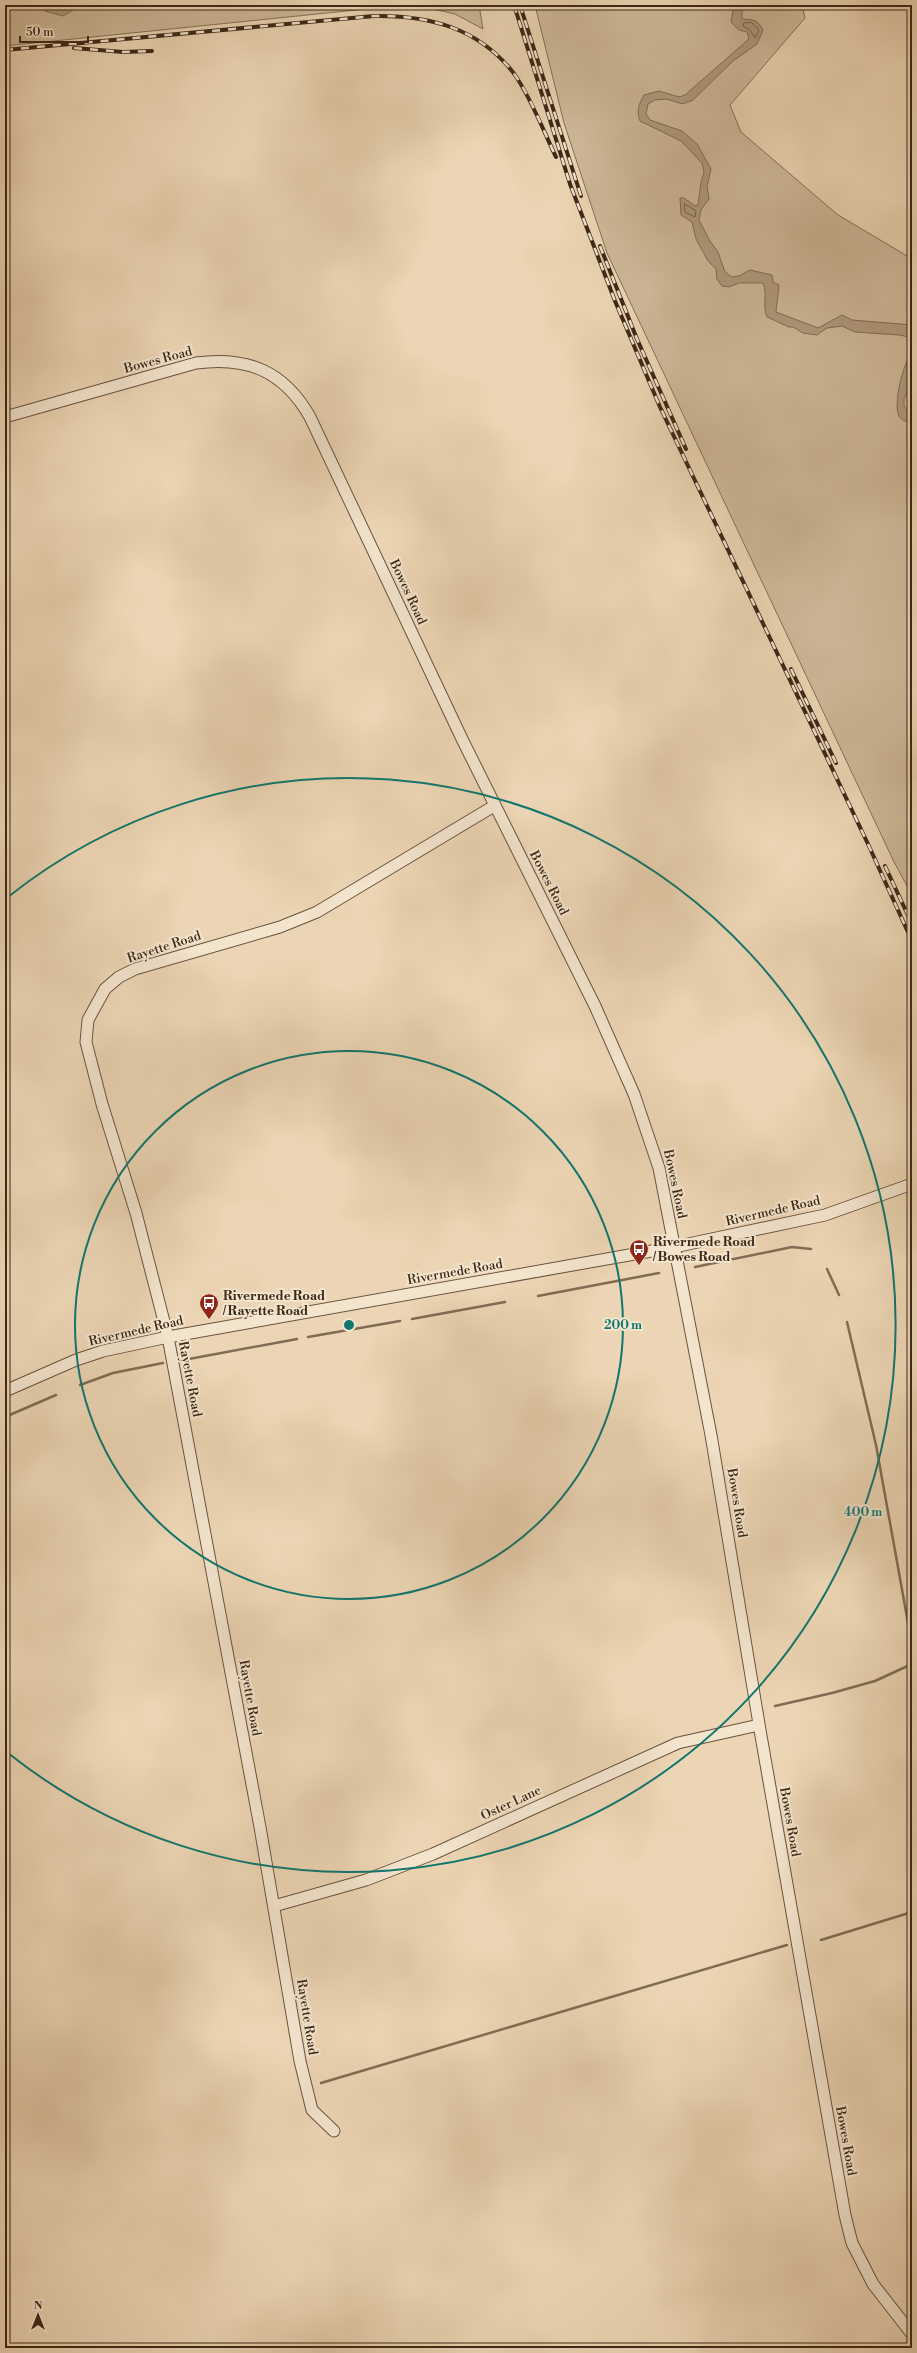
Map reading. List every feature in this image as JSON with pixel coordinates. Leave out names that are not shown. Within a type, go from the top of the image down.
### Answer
[{"type":"street","name":"Bowes Road","points":[[5,417],[196,363],[231,361],[263,370],[277,378],[301,402],[310,417],[494,806],[593,1003],[634,1094],[659,1168],[711,1435],[759,1725],[844,2215],[852,2243],[873,2284],[912,2334]]},
{"type":"street","name":"Rayette Road","points":[[334,2131],[312,2110],[307,2094],[274,1906],[168,1337],[136,1213],[102,1104],[86,1042],[88,1020],[105,989],[119,977],[135,969],[280,927],[317,912],[494,806]]},
{"type":"street","name":"Rivermede Road","points":[[5,1391],[76,1360],[103,1351],[168,1337],[674,1248],[825,1215],[912,1184]]},
{"type":"street","name":"Oster Lane","points":[[274,1906],[366,1880],[433,1854],[678,1743],[759,1725]]},
{"type":"shaded area","points":[[5,5],[405,5],[5,46]]},
{"type":"shaded area","points":[[415,5],[479,5],[483,29],[455,14]]},
{"type":"shaded area","points":[[535,5],[802,5],[805,18],[730,105],[741,132],[838,215],[909,257],[912,261],[912,895],[894,862],[607,253],[564,123]]},
{"type":"water","points":[[44,5],[58,8],[82,5],[63,16],[45,11]]},
{"type":"water","points":[[734,5],[742,5],[742,19],[755,21],[763,30],[757,44],[733,61],[693,100],[683,104],[666,99],[655,100],[648,104],[646,114],[650,120],[682,131],[697,144],[711,169],[707,186],[709,199],[701,210],[699,220],[710,241],[718,252],[725,272],[732,277],[739,276],[750,270],[772,275],[773,282],[779,285],[776,312],[818,328],[842,315],[852,320],[912,325],[912,338],[900,335],[855,332],[842,326],[827,328],[817,335],[803,333],[793,327],[789,327],[767,317],[763,283],[739,283],[729,287],[722,286],[717,279],[716,269],[708,261],[696,239],[692,222],[681,215],[680,198],[684,198],[695,206],[698,205],[704,172],[702,163],[681,141],[640,121],[638,114],[639,108],[644,95],[659,91],[679,97],[685,95],[749,39],[747,32],[739,30],[731,22]]},
{"type":"water","points":[[912,353],[912,383],[904,399],[904,406],[912,416],[912,423],[899,416],[897,411],[897,403],[902,374]]},
{"type":"waterway","points":[[695,1267],[792,1247],[811,1249]]},
{"type":"waterway","points":[[827,1269],[839,1295]]},
{"type":"waterway","points":[[538,1296],[659,1273]]},
{"type":"waterway","points":[[412,1319],[505,1302]]},
{"type":"waterway","points":[[308,1337],[400,1321]]},
{"type":"waterway","points":[[847,1322],[876,1445],[912,1645]]},
{"type":"waterway","points":[[189,1359],[297,1339]]},
{"type":"waterway","points":[[80,1385],[113,1373],[163,1363]]},
{"type":"waterway","points":[[5,1417],[56,1395]]},
{"type":"waterway","points":[[775,1706],[832,1693],[875,1681],[912,1664]]},
{"type":"waterway","points":[[821,1940],[912,1912]]},
{"type":"waterway","points":[[321,2083],[787,1945]]},
{"type":"railway","points":[[514,5],[570,184],[615,301],[660,407],[868,844],[912,941]]},
{"type":"railway","points":[[520,5],[581,196]]},
{"type":"railway","points":[[5,50],[374,16],[414,18],[434,22],[470,35],[501,59],[515,75],[527,95],[556,157]]},
{"type":"railway","points":[[74,48],[123,52],[152,51]]},
{"type":"railway","points":[[600,246],[637,339],[686,449]]},
{"type":"railway","points":[[791,669],[836,763]]},
{"type":"railway","points":[[885,866],[912,924]]},
{"type":"place","name":"Rivermede Road / Bowes Road","points":[[639,1266]]},
{"type":"place","name":"Rivermede Road / Rayette Road","points":[[209,1320]]}]
